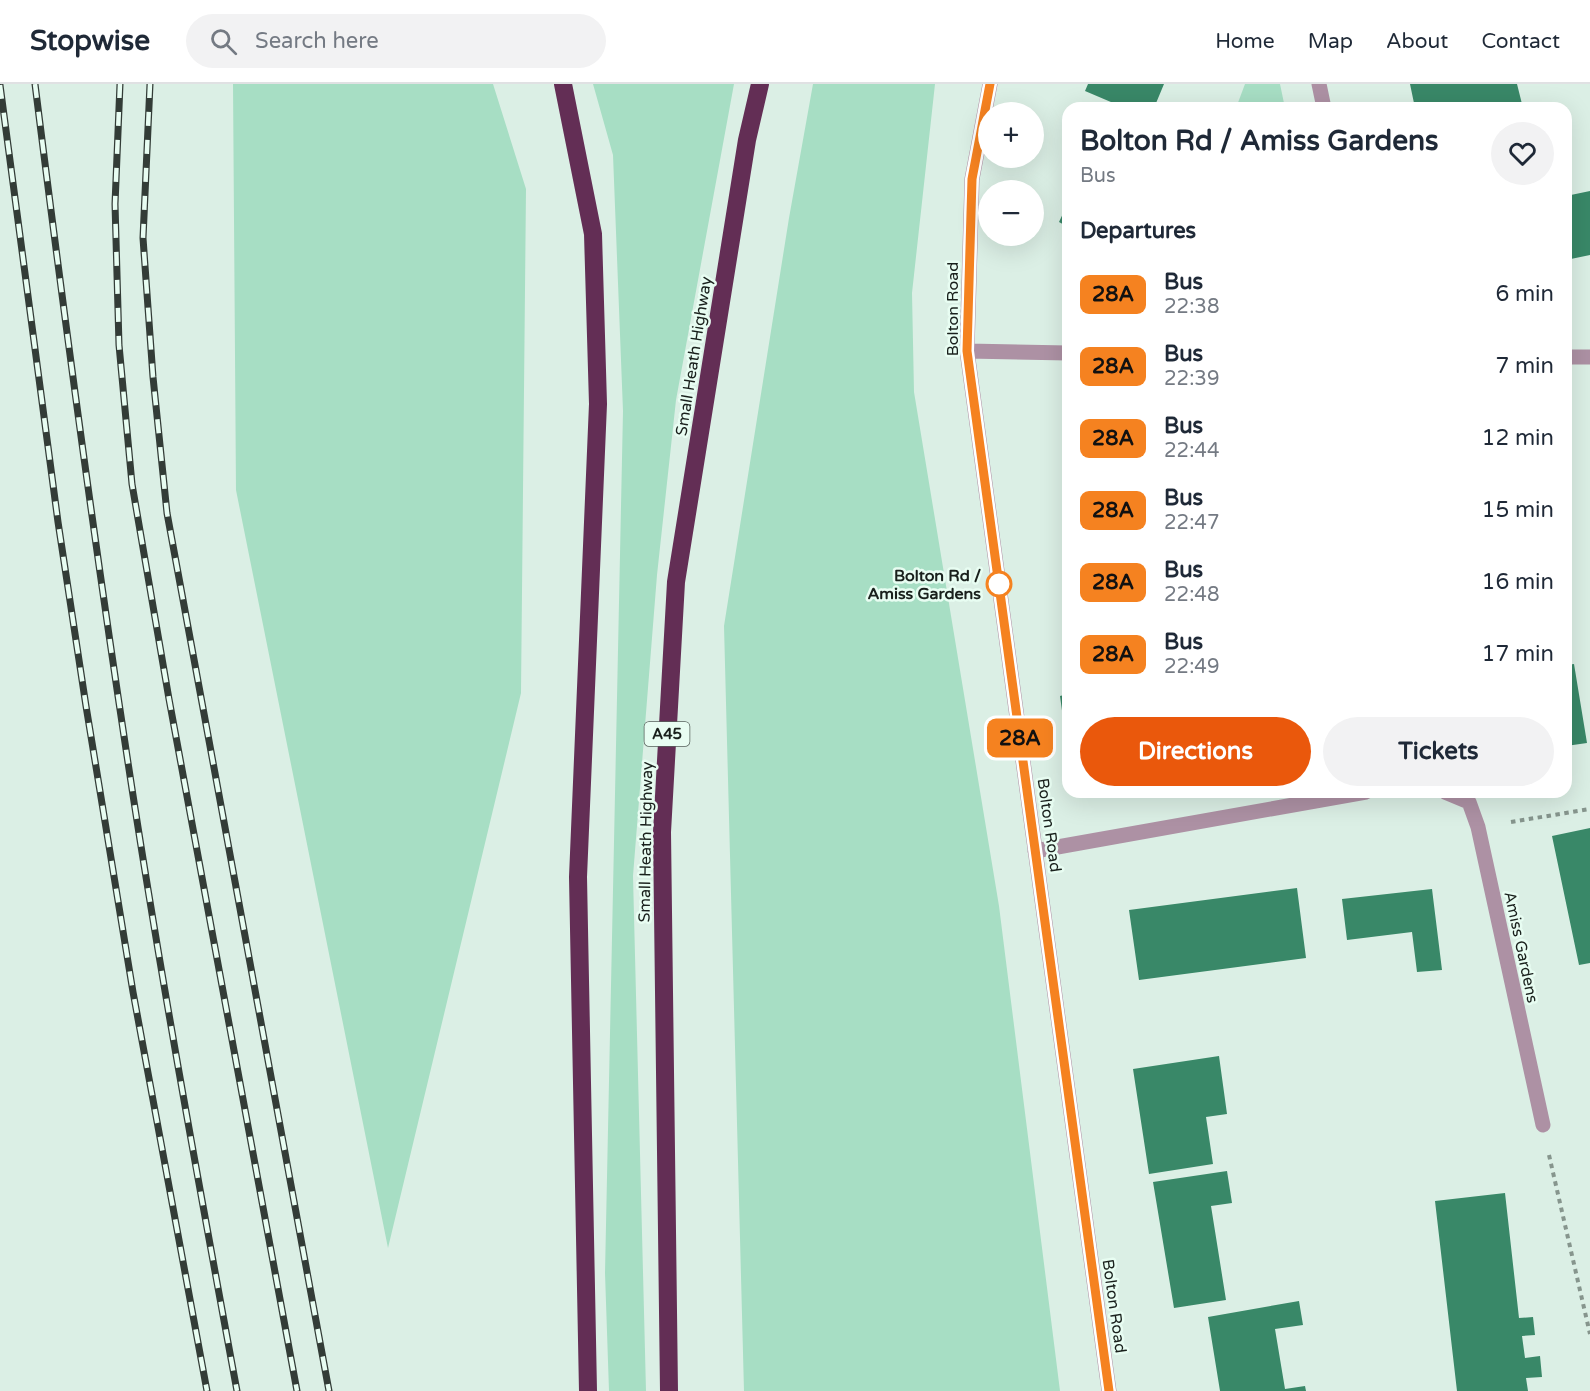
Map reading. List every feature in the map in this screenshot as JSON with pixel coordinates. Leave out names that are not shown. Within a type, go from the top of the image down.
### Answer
[{"type":"highway","points":[[563,84],[592,234],[598,404],[578,877],[588,1391]]},
{"type":"highway","name":"Small Heath Highway","points":[[669,1391],[662,832],[676,582],[747,140],[759,84]]},
{"type":"street","name":"Bolton Road","points":[[990,84],[972,179],[967,351],[1108,1391]]},
{"type":"street","points":[[1319,84],[1322,102]]},
{"type":"street","points":[[967,351],[1062,353]]},
{"type":"street","points":[[1572,357],[1590,357]]},
{"type":"street","points":[[1035,851],[1332,798]]},
{"type":"street","name":"Amiss Gardens","points":[[1459,798],[1469,802],[1478,827],[1543,1125]]},
{"type":"path","points":[[1478,827],[1590,809]]},
{"type":"path","points":[[1543,1125],[1590,1335]]},
{"type":"green space","points":[[233,84],[493,84],[526,189],[521,693],[388,1248],[236,490]]},
{"type":"green space","points":[[593,84],[734,84],[676,400],[657,575],[633,876],[646,1391],[609,1391],[605,1273],[623,411],[613,155]]},
{"type":"green space","points":[[813,84],[935,84],[912,293],[914,392],[999,906],[1060,1391],[744,1391],[724,626],[789,218]]},
{"type":"green space","points":[[1245,84],[1280,84],[1284,102],[1238,102]]},
{"type":"building","points":[[1088,84],[1164,84],[1156,102],[1111,102],[1085,91]]},
{"type":"building","points":[[1410,84],[1517,84],[1522,102],[1414,102]]},
{"type":"building","points":[[1590,191],[1590,255],[1572,259],[1572,195]]},
{"type":"building","points":[[1572,664],[1574,664],[1587,743],[1572,745]]},
{"type":"building","points":[[1590,828],[1590,963],[1579,965],[1552,836]]},
{"type":"building","points":[[1297,888],[1306,958],[1139,980],[1129,910]]},
{"type":"building","points":[[1432,889],[1442,970],[1417,972],[1412,932],[1347,940],[1342,899]]},
{"type":"building","points":[[1219,1056],[1227,1114],[1206,1117],[1213,1164],[1149,1174],[1133,1069]]},
{"type":"building","points":[[1227,1171],[1232,1203],[1211,1206],[1226,1300],[1174,1308],[1153,1182]]},
{"type":"building","points":[[1505,1193],[1519,1318],[1533,1317],[1535,1335],[1522,1336],[1525,1358],[1540,1356],[1542,1377],[1526,1378],[1528,1391],[1457,1391],[1435,1201]]},
{"type":"building","points":[[1299,1301],[1303,1325],[1275,1329],[1285,1389],[1305,1386],[1306,1391],[1220,1391],[1208,1317]]},
{"type":"railway","points":[[35,84],[102,588],[139,835],[193,1153],[237,1391]]},
{"type":"railway","points":[[120,84],[115,204],[119,345],[132,484],[169,699],[297,1391]]},
{"type":"railway","points":[[150,84],[143,238],[153,377],[167,513],[329,1391]]},
{"type":"railway","points":[[0,85],[58,522],[86,706],[133,992],[207,1391]]},
{"type":"bus line","name":"28A","points":[[990,84],[972,179],[967,351],[1109,1391]]},
{"type":"place","name":"Bolton Rd / Amiss Gardens","points":[[999,584]]}]
